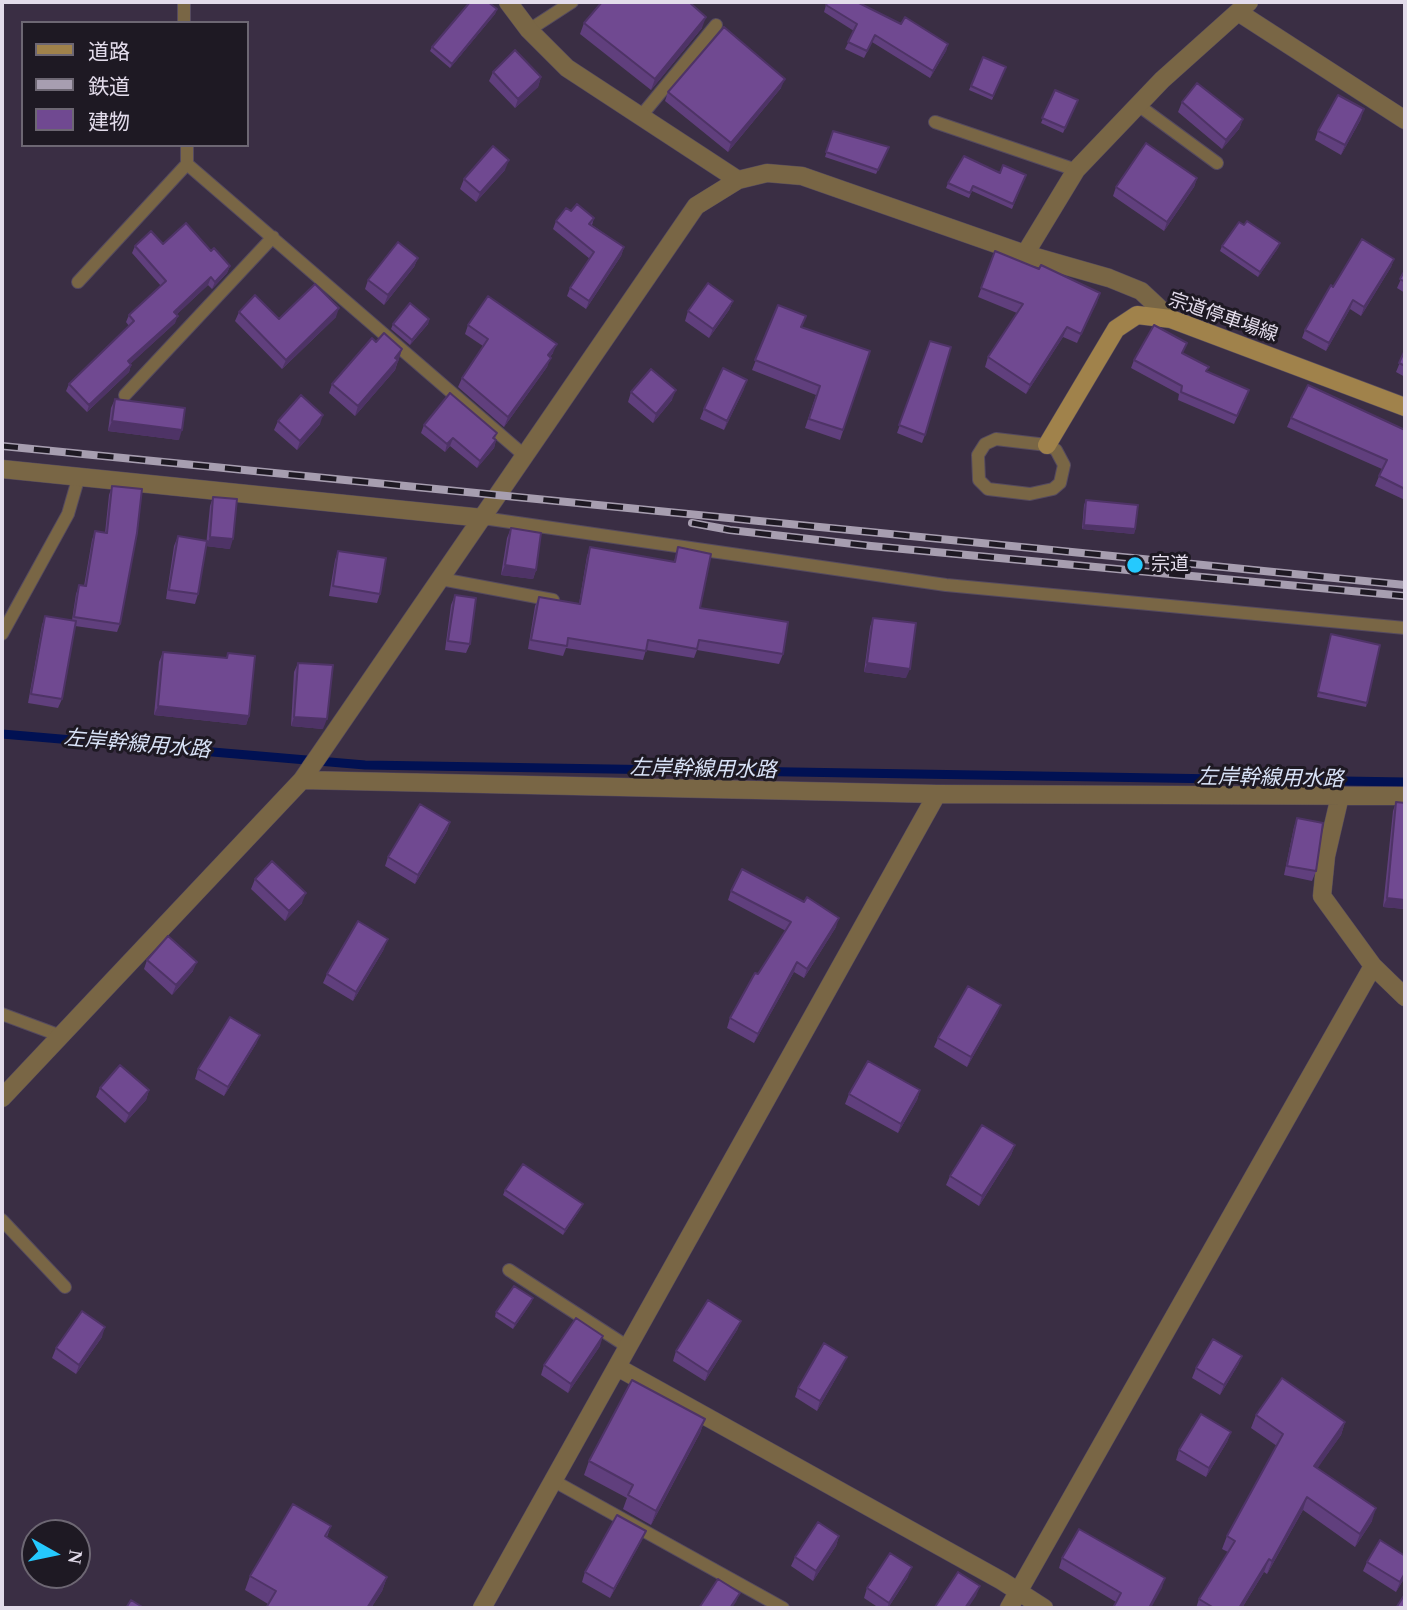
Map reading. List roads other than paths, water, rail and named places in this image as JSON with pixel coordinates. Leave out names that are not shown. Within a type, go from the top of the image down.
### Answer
[{"type":"main road","name":"宗道停車場線","points":[[1047,445],[1116,329],[1124,321],[1143,314],[1171,319],[1405,407]]},
{"type":"street","points":[[508,2],[529,30],[567,68],[738,180]]},
{"type":"street","points":[[1025,254],[1076,170],[1139,105],[1243,7],[1405,120]]},
{"type":"street","points":[[2,1098],[302,780],[332,741],[696,206],[738,180],[768,173],[802,176],[1025,254],[1109,278],[1140,291],[1171,319]]},
{"type":"street","points":[[2,469],[483,518]]},
{"type":"street","points":[[302,780],[937,794],[1405,796]]},
{"type":"street","points":[[482,1608],[937,794]]},
{"type":"street","points":[[1340,796],[1326,856],[1322,896],[1373,966],[1405,997]]},
{"type":"street","points":[[1013,1601],[1373,966]]},
{"type":"street","points":[[618,1367],[1002,1581],[1013,1601],[1044,1608]]},
{"type":"lane","points":[[184,2],[184,21]]},
{"type":"lane","points":[[529,30],[572,2]]},
{"type":"lane","points":[[641,117],[716,25]]},
{"type":"lane","points":[[1139,105],[1217,163]]},
{"type":"lane","points":[[934,122],[1076,170]]},
{"type":"lane","points":[[78,282],[187,164],[187,147]]},
{"type":"lane","points":[[187,164],[525,456]]},
{"type":"lane","points":[[125,395],[273,237]]},
{"type":"lane","points":[[1009,439],[1047,445],[1062,457],[1065,465],[1060,483],[1053,489],[1030,494],[1014,493],[988,489],[979,480],[978,456],[985,443],[1009,439]]},
{"type":"lane","points":[[2,634],[68,514],[79,476]]},
{"type":"lane","points":[[483,518],[946,585],[1405,628]]},
{"type":"lane","points":[[441,579],[560,602]]},
{"type":"lane","points":[[2,1014],[61,1036]]},
{"type":"lane","points":[[2,1220],[65,1287]]},
{"type":"lane","points":[[509,1270],[628,1347]]},
{"type":"lane","points":[[554,1481],[783,1608]]},
{"type":"waterway","name":"左岸幹線用水路","points":[[2,734],[365,765],[1405,782]]},
{"type":"railway","points":[[2,446],[1405,585]]},
{"type":"railway","points":[[692,523],[730,530],[871,546],[1405,596]]},
{"type":"place","name":"宗道","points":[[1135,565]]}]
